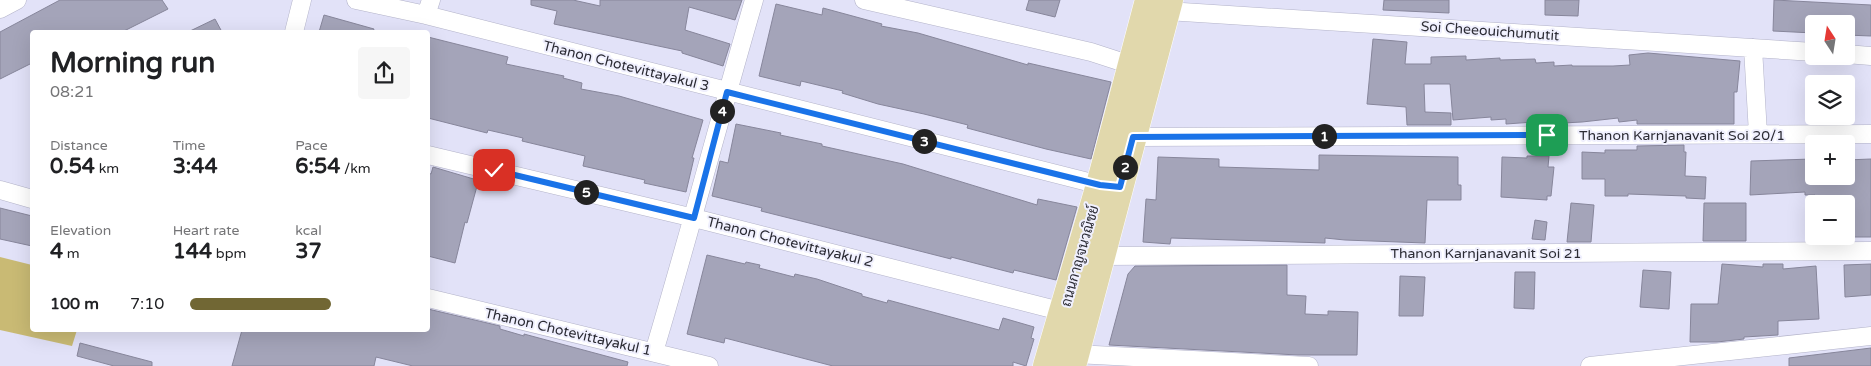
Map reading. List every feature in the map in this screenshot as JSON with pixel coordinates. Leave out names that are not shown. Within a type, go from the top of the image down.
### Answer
[{"type":"main road","name":"ถนนกาญจนวณิชย์","points":[[1047,366],[1102,256],[1110,186],[1131,65],[1162,4]]},
{"type":"main road","name":"ถนนกาญจนวณิชย์","points":[[1074,360],[1074,315],[1068,291],[1110,186],[1133,137],[1162,4]]},
{"type":"street","points":[[0,9],[17,0]]},
{"type":"street","points":[[294,30],[302,0]]},
{"type":"street","name":"Thanon Chotevittayakul 3","points":[[356,0],[428,8],[727,92],[1110,186]]},
{"type":"street","points":[[654,352],[694,218],[727,92],[754,0]]},
{"type":"street","points":[[864,0],[1092,52],[1131,65]]},
{"type":"street","name":"Soi Cheeouichumutit","points":[[1162,4],[1805,51]]},
{"type":"street","points":[[1753,48],[1758,134]]},
{"type":"street","points":[[1855,55],[1871,56]]},
{"type":"street","name":"Thanon Karnjanavanit Soi 20/1","points":[[1133,137],[1871,134]]},
{"type":"street","name":"Thanon Chotevittayakul 2","points":[[430,155],[694,218],[1074,315]]},
{"type":"street","points":[[0,190],[30,198]]},
{"type":"street","name":"Thanon Karnjanavanit Soi 21","points":[[1102,256],[1871,250]]},
{"type":"street","name":"Thanon Chotevittayakul 1","points":[[430,298],[709,366]]},
{"type":"street","points":[[1590,366],[1871,336]]},
{"type":"street","points":[[1074,360],[1309,366]]},
{"type":"shaded area","points":[[0,257],[30,264],[30,332],[76,332],[72,346],[0,330]]},
{"type":"building","points":[[60,0],[162,0],[168,9],[126,30],[30,30],[30,64],[0,79],[0,32]]},
{"type":"building","points":[[531,0],[573,0],[600,6],[600,0],[742,0],[735,20],[689,7],[685,30],[730,44],[723,66],[682,53],[682,51],[554,24],[557,11],[531,5]]},
{"type":"building","points":[[1029,0],[1060,0],[1055,17],[1026,10]]},
{"type":"building","points":[[1384,0],[1449,0],[1449,13],[1383,10]]},
{"type":"building","points":[[1545,0],[1579,0],[1578,16],[1545,15]]},
{"type":"building","points":[[1774,0],[1871,5],[1871,36],[1855,35],[1855,15],[1805,15],[1805,33],[1773,31]]},
{"type":"building","points":[[776,4],[822,15],[823,8],[882,24],[881,26],[918,33],[1028,65],[1028,63],[1111,82],[1091,159],[967,128],[968,125],[878,104],[842,93],[843,91],[801,81],[800,86],[759,76]]},
{"type":"building","points":[[324,15],[374,29],[374,30],[320,30]]},
{"type":"building","points":[[215,19],[221,30],[192,30]]},
{"type":"building","points":[[430,38],[508,57],[506,64],[564,76],[563,78],[582,83],[581,89],[619,96],[703,120],[692,158],[694,158],[686,192],[644,183],[645,180],[583,166],[585,156],[522,141],[523,138],[488,130],[487,133],[430,119]]},
{"type":"building","points":[[1373,39],[1407,42],[1405,64],[1431,64],[1431,57],[1466,56],[1466,60],[1500,58],[1500,60],[1535,59],[1536,63],[1554,62],[1554,66],[1613,66],[1630,65],[1629,55],[1648,53],[1740,61],[1737,92],[1734,92],[1734,124],[1637,124],[1637,120],[1619,122],[1618,118],[1582,122],[1563,123],[1562,120],[1506,124],[1506,119],[1491,120],[1491,117],[1453,120],[1450,84],[1424,84],[1425,112],[1451,113],[1451,125],[1407,125],[1406,107],[1367,104]]},
{"type":"building","points":[[736,124],[781,133],[780,135],[822,144],[822,146],[903,164],[1037,205],[1038,199],[1077,207],[1056,280],[1014,270],[1013,273],[951,257],[951,259],[761,211],[762,208],[712,196],[720,161],[728,163]]},
{"type":"building","points":[[1684,145],[1684,152],[1686,152],[1685,176],[1706,177],[1705,199],[1686,198],[1686,196],[1628,194],[1628,196],[1605,196],[1605,179],[1582,179],[1582,152],[1605,153],[1605,150],[1637,150],[1637,146]]},
{"type":"building","points":[[1319,155],[1458,157],[1458,185],[1461,185],[1461,200],[1427,200],[1425,243],[1325,238],[1325,243],[1171,238],[1170,244],[1143,242],[1146,199],[1156,200],[1158,157],[1219,159],[1219,167],[1319,170]]},
{"type":"building","points":[[1527,156],[1549,156],[1548,167],[1554,167],[1551,196],[1547,196],[1547,200],[1501,197],[1502,157],[1527,158]]},
{"type":"building","points":[[1805,159],[1805,185],[1855,185],[1855,160],[1871,159],[1871,237],[1855,237],[1855,195],[1805,195],[1805,192],[1750,195],[1751,161]]},
{"type":"building","points":[[433,167],[477,180],[475,186],[477,186],[467,223],[465,222],[455,263],[430,257],[431,174]]},
{"type":"building","points":[[1571,203],[1594,205],[1591,242],[1567,242]]},
{"type":"building","points":[[1704,203],[1746,203],[1746,241],[1703,241]]},
{"type":"building","points":[[0,208],[30,216],[30,246],[0,239]]},
{"type":"building","points":[[1535,220],[1547,222],[1545,240],[1532,239]]},
{"type":"building","points":[[707,255],[745,264],[746,262],[760,265],[759,268],[794,277],[795,274],[817,279],[862,294],[862,296],[887,303],[888,300],[999,330],[1003,318],[1034,327],[1031,338],[1034,339],[1026,366],[1013,362],[1013,366],[833,366],[725,338],[724,343],[687,334]]},
{"type":"building","points":[[1722,264],[1763,267],[1763,264],[1783,264],[1783,269],[1816,266],[1819,319],[1778,321],[1778,335],[1744,337],[1744,339],[1717,342],[1690,342],[1691,304],[1718,304]]},
{"type":"building","points":[[1871,264],[1871,295],[1845,297],[1844,265]]},
{"type":"building","points":[[1287,265],[1287,295],[1306,296],[1305,314],[1328,315],[1328,311],[1358,312],[1357,355],[1298,355],[1109,345],[1128,274],[1135,266]]},
{"type":"building","points":[[1643,270],[1671,272],[1669,309],[1640,307]]},
{"type":"building","points":[[1515,272],[1535,272],[1534,309],[1514,308]]},
{"type":"building","points":[[1400,276],[1425,277],[1423,316],[1399,316]]},
{"type":"building","points":[[430,309],[500,326],[500,329],[524,336],[524,334],[628,362],[627,366],[413,366],[376,357],[374,366],[232,366],[241,332],[430,332]]},
{"type":"building","points":[[80,343],[152,362],[152,366],[114,366],[77,356]]},
{"type":"building","points":[[1871,348],[1871,366],[1789,366],[1789,358]]},
{"type":"route","points":[[494,170],[694,218],[727,92],[1100,185],[1120,187],[1133,137],[1547,135]]}]
